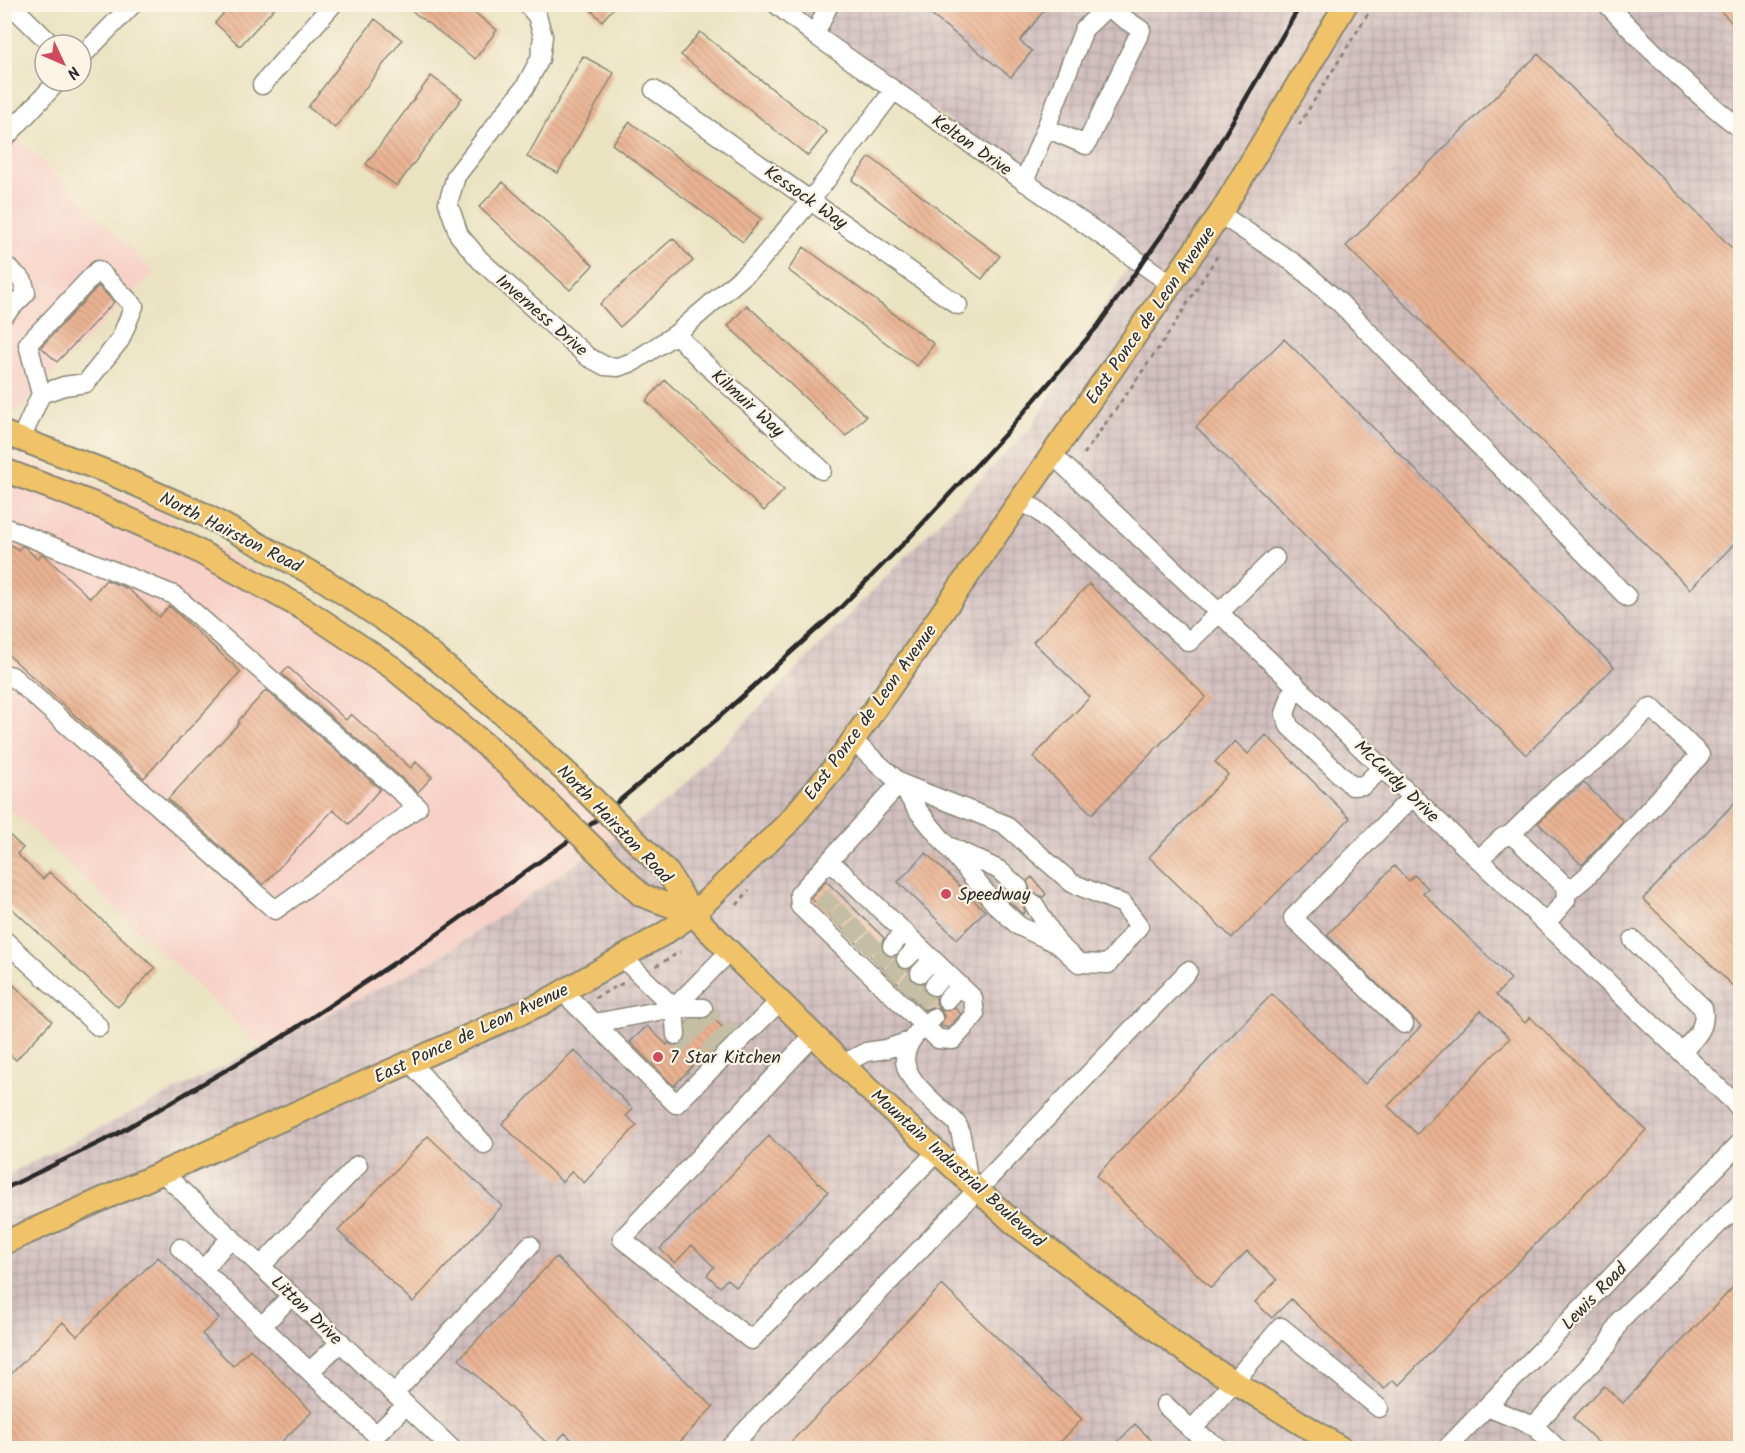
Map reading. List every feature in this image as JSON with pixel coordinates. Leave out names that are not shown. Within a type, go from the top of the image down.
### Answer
[{"type":"main road","name":"East Ponce de Leon Avenue","points":[[4,1243],[543,1003],[693,914],[787,824],[833,769],[1220,214],[1346,4]]},
{"type":"main road","name":"North Hairston Road","points":[[13,436],[110,473],[203,514],[324,580],[414,640],[512,722],[568,774],[668,873],[693,914]]},
{"type":"main road","name":"North Hairston Road","points":[[4,470],[97,505],[187,545],[306,610],[393,668],[489,748],[641,895],[693,914]]},
{"type":"main road","name":"Mountain Industrial Boulevard","points":[[693,914],[843,1064],[1015,1224],[1185,1352],[1341,1449]]},
{"type":"street","points":[[10,4],[40,33]]},
{"type":"street","points":[[93,45],[133,4]]},
{"type":"street","points":[[262,85],[333,4]]},
{"type":"street","name":"Inverness Drive","points":[[527,4],[537,16],[543,36],[540,59],[525,87],[456,176],[448,203],[459,235],[480,260],[588,357],[605,366],[618,367],[633,362],[676,334],[757,264],[811,200],[894,90]]},
{"type":"street","name":"Kelton Drive","points":[[776,4],[815,34],[1171,284]]},
{"type":"street","points":[[815,34],[829,4]]},
{"type":"street","points":[[1607,4],[1642,42],[1711,107],[1740,128]]},
{"type":"street","points":[[1024,182],[1084,29],[1107,7],[1141,30],[1086,145],[1046,128]]},
{"type":"street","name":"Kessock Way","points":[[654,90],[958,304]]},
{"type":"street","points":[[5,138],[47,93]]},
{"type":"street","points":[[1220,214],[1294,263],[1339,302],[1627,597]]},
{"type":"street","points":[[4,264],[23,281],[26,292],[4,315]]},
{"type":"street","points":[[13,436],[41,394],[64,386],[86,382],[120,340],[134,306],[98,270],[28,344],[41,394]]},
{"type":"street","name":"Kilmuir Way","points":[[676,334],[703,362],[822,470]]},
{"type":"street","name":"McCurdy Drive","points":[[1053,455],[1740,1108]]},
{"type":"street","points":[[1020,502],[1036,510],[1190,642],[1275,558]]},
{"type":"street","points":[[4,527],[174,595],[418,807],[275,910],[12,676],[4,674]]},
{"type":"street","points":[[1295,683],[1285,714],[1289,726],[1352,786],[1364,785],[1383,767]]},
{"type":"street","points":[[1479,859],[1503,837],[1510,835],[1556,790],[1603,754],[1651,707],[1700,755],[1586,877],[1567,893]]},
{"type":"street","points":[[853,741],[900,783],[919,812],[995,904],[1019,926],[1058,944]]},
{"type":"street","points":[[830,861],[843,886],[872,914],[892,933],[919,946],[973,998],[975,1016],[953,1040],[939,1039],[928,1021],[824,920],[800,906],[799,894],[900,783]]},
{"type":"street","points":[[900,783],[1004,824],[1072,883],[1123,904],[1139,926],[1108,964],[1079,963],[1058,944],[1034,904]]},
{"type":"street","points":[[1404,1024],[1293,918],[1413,796]]},
{"type":"street","points":[[1510,835],[1565,886],[1566,900],[1546,923]]},
{"type":"street","points":[[944,843],[999,870],[1019,888]]},
{"type":"street","points":[[4,940],[99,1027]]},
{"type":"street","points":[[1633,940],[1703,1008],[1705,1018],[1702,1029],[1682,1052]]},
{"type":"street","points":[[906,959],[919,946]]},
{"type":"street","points":[[676,1035],[674,1008],[730,951]]},
{"type":"street","points":[[622,957],[689,1021]]},
{"type":"street","points":[[920,973],[939,966]]},
{"type":"street","points":[[934,986],[939,966]]},
{"type":"street","points":[[729,1449],[973,1185],[1188,970]]},
{"type":"street","points":[[947,1000],[960,985]]},
{"type":"street","points":[[563,992],[676,1104],[725,1047]]},
{"type":"street","points":[[705,1063],[780,1001]]},
{"type":"street","points":[[595,1023],[674,1008],[702,1008]]},
{"type":"street","points":[[843,1064],[866,1052],[886,1049],[909,1041],[928,1021]]},
{"type":"street","points":[[814,1035],[622,1239],[751,1340],[938,1152]]},
{"type":"street","points":[[909,1041],[906,1056],[908,1074],[918,1088],[958,1125],[973,1185]]},
{"type":"street","points":[[410,1062],[484,1144]]},
{"type":"street","name":"Lewis Road","points":[[1448,1449],[1740,1143]]},
{"type":"street","points":[[261,1266],[358,1165]]},
{"type":"street","name":"Litton Drive","points":[[162,1172],[451,1449]]},
{"type":"street","points":[[1534,1426],[1608,1346],[1621,1318],[1740,1203]]},
{"type":"street","points":[[203,1270],[231,1237]]},
{"type":"street","points":[[180,1248],[376,1435],[400,1399],[530,1245]]},
{"type":"street","points":[[262,1326],[292,1295]]},
{"type":"street","points":[[1192,1430],[1281,1326],[1379,1408]]},
{"type":"street","points":[[310,1371],[341,1342]]},
{"type":"street","points":[[1165,1405],[1192,1430],[1220,1449]]},
{"type":"street","points":[[1487,1407],[1534,1426],[1557,1449]]},
{"type":"shaded area","points":[[784,5],[1740,5],[1740,1448],[5,1448],[5,1176],[437,959],[672,798],[1033,425],[1137,253]]},
{"type":"shaded area","points":[[4,125],[154,272],[5,422],[4,422]]},
{"type":"shaded area","points":[[4,450],[150,505],[382,649],[623,832],[437,959],[262,1047],[5,804]]},
{"type":"building","points":[[232,4],[278,4],[240,46],[215,23]]},
{"type":"building","points":[[403,4],[463,4],[497,30],[475,59]]},
{"type":"building","points":[[585,4],[617,4],[602,21]]},
{"type":"building","points":[[917,4],[1049,4],[1020,41],[1032,51],[1011,77]]},
{"type":"building","points":[[1714,4],[1740,4],[1740,31]]},
{"type":"building","points":[[375,19],[402,40],[335,128],[308,107]]},
{"type":"building","points":[[700,32],[827,132],[808,156],[681,55]]},
{"type":"building","points":[[1538,54],[1740,256],[1740,538],[1690,589],[1346,246]]},
{"type":"building","points":[[583,56],[614,73],[558,173],[527,157]]},
{"type":"building","points":[[431,76],[462,98],[397,186],[366,164]]},
{"type":"building","points":[[630,122],[761,219],[743,242],[612,144]]},
{"type":"building","points":[[870,157],[1000,256],[982,279],[852,180]]},
{"type":"building","points":[[503,182],[593,265],[570,290],[479,207]]},
{"type":"building","points":[[673,238],[693,261],[620,327],[600,304]]},
{"type":"building","points":[[804,247],[934,344],[917,366],[788,270]]},
{"type":"building","points":[[98,286],[114,302],[57,362],[41,347]]},
{"type":"building","points":[[747,305],[866,416],[846,436],[728,326]]},
{"type":"building","points":[[1284,339],[1614,667],[1526,755],[1196,427]]},
{"type":"building","points":[[665,380],[784,490],[764,511],[646,401]]},
{"type":"building","points":[[4,539],[18,550],[22,546],[25,547],[37,559],[42,554],[45,556],[90,598],[106,580],[128,589],[159,617],[169,606],[241,672],[144,778],[4,651]]},
{"type":"building","points":[[1089,584],[1206,697],[1092,814],[1033,757],[1090,697],[1033,642]]},
{"type":"building","points":[[288,667],[346,720],[351,714],[411,768],[416,762],[432,777],[418,792],[282,674]]},
{"type":"building","points":[[266,690],[380,789],[349,824],[333,810],[263,885],[168,799],[239,723],[238,721]]},
{"type":"building","points":[[1266,735],[1350,818],[1232,938],[1149,857],[1228,775],[1215,762],[1235,741],[1248,754]]},
{"type":"building","points":[[1584,783],[1623,821],[1582,865],[1538,823]]},
{"type":"building","points":[[1740,797],[1740,993],[1643,899]]},
{"type":"building","points":[[4,830],[23,848],[17,854],[43,879],[49,872],[155,968],[118,1007],[4,901]]},
{"type":"building","points":[[926,853],[985,911],[957,939],[898,882]]},
{"type":"building","points":[[1394,866],[1409,881],[1414,875],[1428,888],[1423,893],[1511,979],[1496,995],[1525,1023],[1530,1017],[1646,1130],[1399,1385],[1393,1380],[1384,1389],[1291,1299],[1272,1318],[1255,1302],[1277,1280],[1247,1251],[1211,1288],[1096,1176],[1272,994],[1365,1084],[1421,1026],[1327,935]],"holes":[[[1481,1010],[1510,1038],[1417,1134],[1388,1106]]]},
{"type":"building","points":[[1032,877],[1046,894],[1043,897],[1034,893],[1028,895],[1030,890],[1027,881]]},
{"type":"building","points":[[826,881],[884,938],[881,945],[885,954],[895,957],[899,967],[909,970],[912,981],[923,984],[926,994],[936,997],[939,1008],[945,1011],[955,1008],[961,1014],[948,1028],[941,1026],[944,1016],[941,1010],[931,1007],[925,1010],[811,898]]},
{"type":"building","points":[[1010,895],[1017,899],[1026,896],[1023,914],[1006,899]]},
{"type":"building","points":[[4,976],[52,1021],[16,1060],[4,1050]]},
{"type":"building","points":[[711,1016],[730,1035],[701,1063],[698,1060],[674,1086],[630,1042],[647,1026],[667,1045],[668,1043],[677,1046],[686,1040],[686,1024],[691,1019],[704,1019]]},
{"type":"building","points":[[574,1050],[633,1109],[626,1116],[637,1125],[584,1183],[572,1171],[562,1182],[502,1124]]},
{"type":"building","points":[[428,1136],[502,1206],[413,1302],[338,1231]]},
{"type":"building","points":[[769,1136],[828,1192],[736,1287],[727,1279],[720,1287],[707,1275],[714,1267],[692,1245],[675,1263],[660,1249]]},
{"type":"building","points":[[158,1257],[219,1318],[202,1334],[233,1366],[250,1349],[312,1412],[274,1449],[4,1449],[4,1381],[63,1322],[77,1336]]},
{"type":"building","points":[[556,1257],[713,1407],[673,1449],[581,1449],[565,1433],[551,1447],[459,1359]]},
{"type":"building","points":[[1740,1280],[1740,1449],[1605,1449],[1573,1418],[1604,1386],[1623,1403]]},
{"type":"building","points":[[942,1285],[1082,1419],[1054,1449],[784,1449]]},
{"type":"building","points":[[1135,1424],[1160,1449],[1111,1449]]},
{"type":"tunnel","points":[[821,909],[837,892]]},
{"type":"tunnel","points":[[835,922],[851,906]]},
{"type":"tunnel","points":[[849,936],[866,921]]},
{"type":"tunnel","points":[[863,950],[880,934]]},
{"type":"tunnel","points":[[877,963],[892,946]]},
{"type":"tunnel","points":[[890,976],[906,959]]},
{"type":"tunnel","points":[[904,990],[920,973]]},
{"type":"tunnel","points":[[917,1002],[934,986]]},
{"type":"tunnel","points":[[703,1008],[731,1036]]},
{"type":"tunnel","points":[[689,1021],[718,1048]]},
{"type":"tunnel","points":[[676,1035],[705,1063]]},
{"type":"railway","points":[[4,1189],[115,1135],[279,1039],[432,938],[584,830],[716,720],[838,610],[911,536],[1007,432],[1097,327],[1186,201],[1301,4]]},
{"type":"place","name":"Speedway","points":[[946,894]]},
{"type":"place","name":"7 Star Kitchen","points":[[658,1057]]}]
